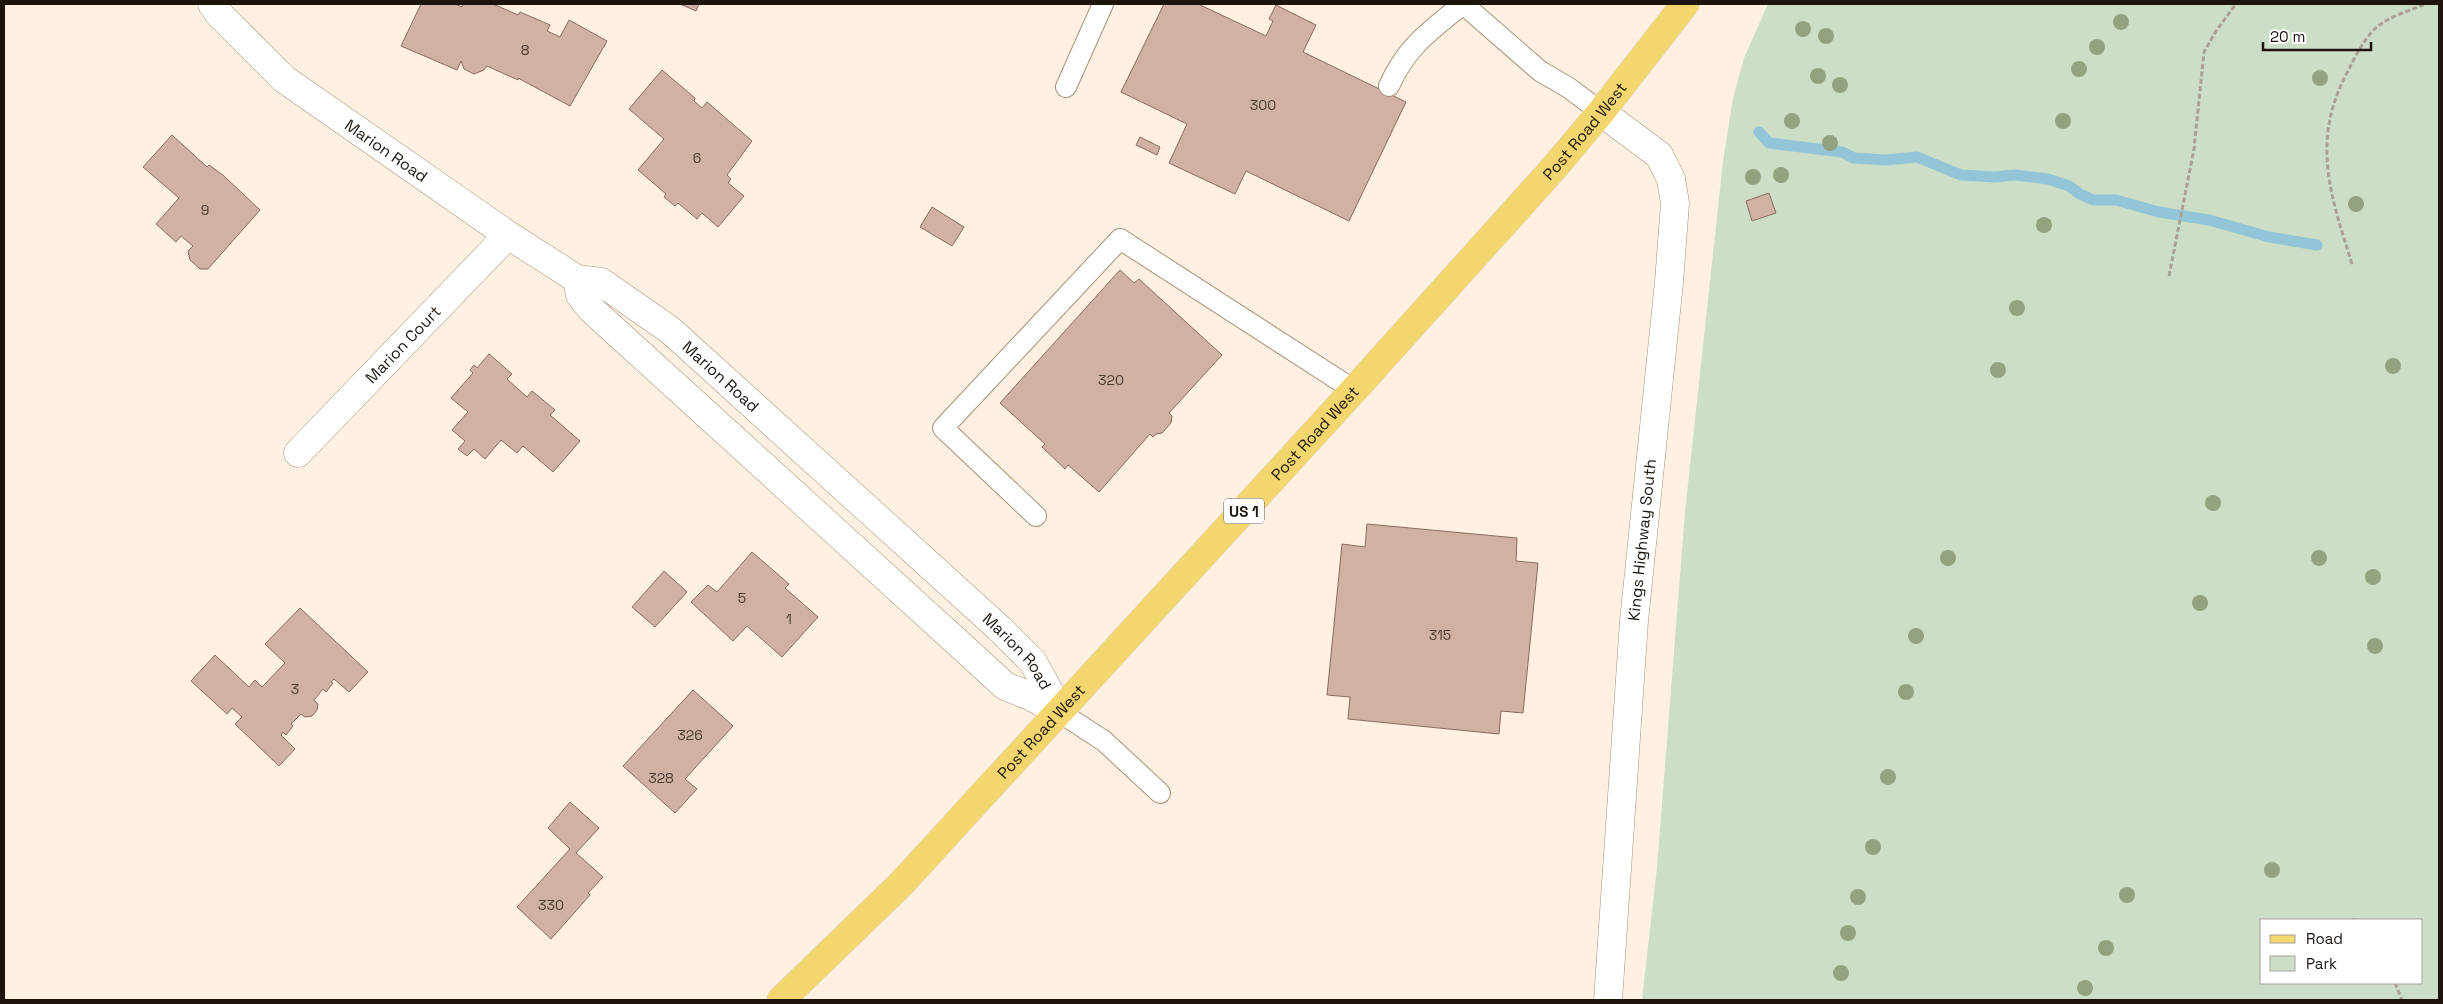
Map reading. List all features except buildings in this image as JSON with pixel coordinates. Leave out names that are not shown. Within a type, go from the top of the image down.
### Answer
[{"type":"main road","name":"Post Road West","points":[[782,1000],[901,884],[1061,713],[1354,390],[1534,191],[1601,112],[1685,4]]},
{"type":"street","name":"Marion Road","points":[[212,4],[219,14],[284,79],[508,235],[577,279],[601,282],[625,297],[677,337],[1033,662],[1061,713]]},
{"type":"street","name":"Kings Highway South","points":[[1601,112],[1660,155],[1671,179],[1675,203],[1668,291],[1634,621],[1608,1000]]},
{"type":"street","name":"Marion Court","points":[[298,453],[508,235]]},
{"type":"street","name":"Marion Road","points":[[577,279],[580,295],[592,310],[968,652],[1006,686],[1032,696],[1061,713]]},
{"type":"lane","points":[[1066,87],[1103,4]]},
{"type":"lane","points":[[1389,86],[1398,64],[1409,50],[1463,4],[1540,71],[1569,88],[1601,112]]},
{"type":"lane","points":[[1036,516],[943,428],[1120,238],[1354,390]]},
{"type":"lane","points":[[1061,713],[1104,741],[1160,793]]},
{"type":"path","points":[[2169,276],[2194,149],[2204,52],[2216,31],[2236,4]]},
{"type":"path","points":[[2352,264],[2332,198],[2327,172],[2326,137],[2331,114],[2340,84],[2357,54],[2376,28],[2425,4]]},
{"type":"path","points":[[2395,984],[2402,1000]]},
{"type":"green space","points":[[1768,4],[2439,4],[2439,1000],[1642,1000],[1657,867],[1685,512],[1723,161],[1733,98],[1744,58]]},
{"type":"waterway","points":[[1759,132],[1769,143],[1842,152],[1854,158],[1886,160],[1917,157],[1961,175],[1995,177],[2015,175],[2048,179],[2069,186],[2093,200],[2116,200],[2159,212],[2209,220],[2269,237],[2317,245]]}]
